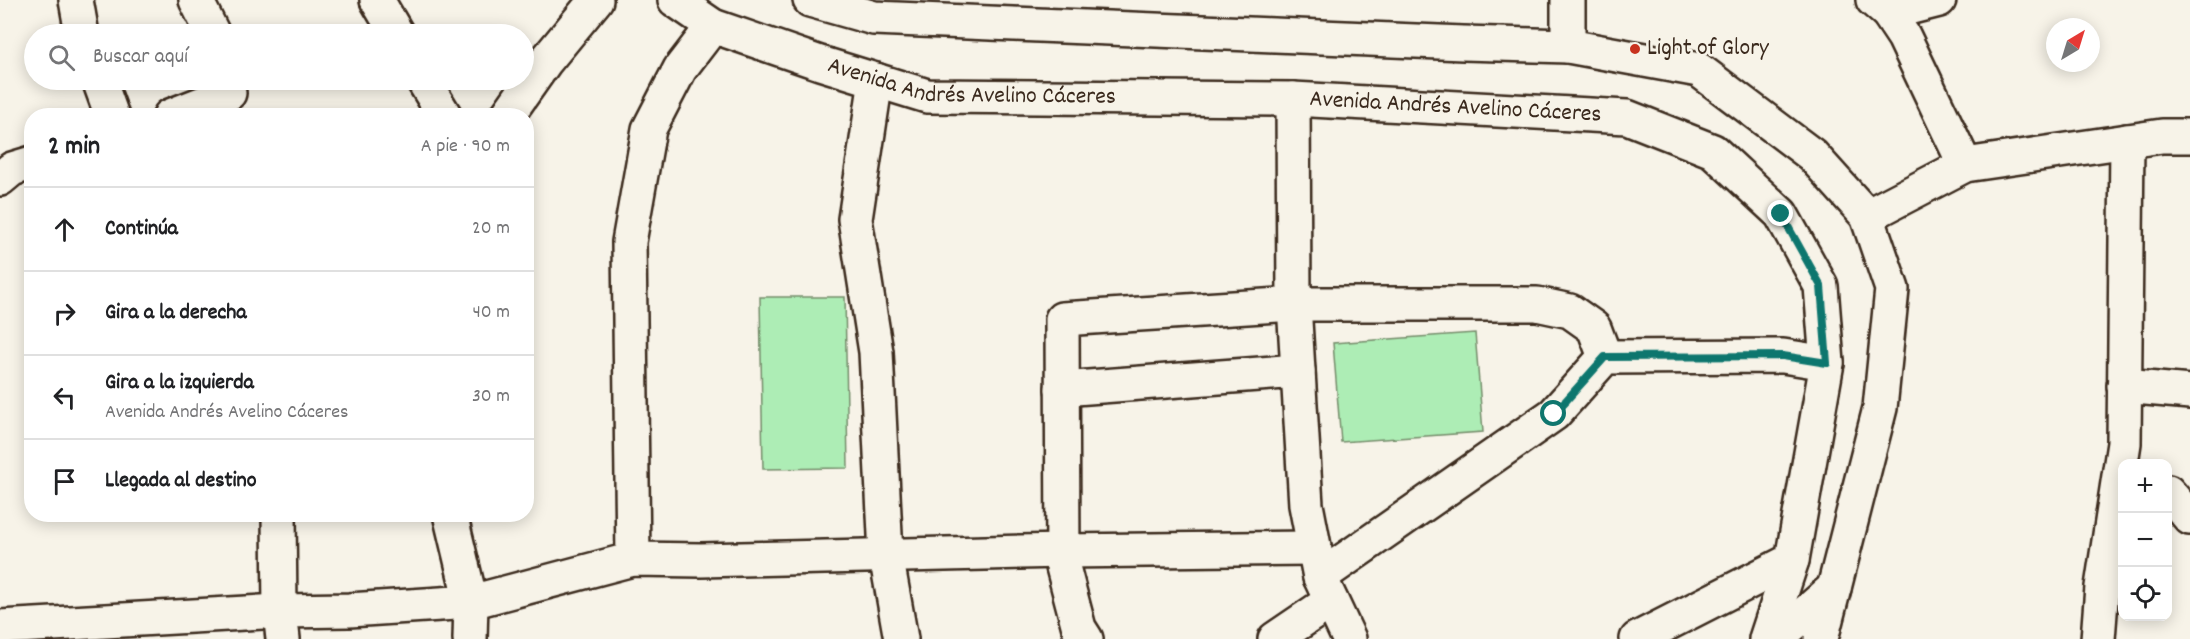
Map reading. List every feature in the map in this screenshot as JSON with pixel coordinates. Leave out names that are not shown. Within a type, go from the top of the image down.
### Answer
[{"type":"street","points":[[76,0],[80,24]]},
{"type":"street","points":[[196,0],[208,24]]},
{"type":"street","points":[[376,0],[391,24]]},
{"type":"street","points":[[534,78],[596,0]]},
{"type":"street","name":"Avenida Andrés Avelino Cáceres","points":[[675,0],[713,26],[927,96],[1293,99],[1627,117],[1713,151],[1781,214],[1821,286],[1827,363],[1792,560],[1766,639]]},
{"type":"street","name":"Avenida Andrés Avelino Cáceres","points":[[810,0],[874,18],[928,10],[1463,43],[1568,46],[1700,70],[1812,155],[1867,216],[1892,289],[1880,408],[1821,639]]},
{"type":"street","points":[[1568,0],[1568,46]]},
{"type":"street","points":[[1880,7],[1939,0]]},
{"type":"street","points":[[1880,7],[1904,37],[1965,165]]},
{"type":"street","points":[[633,559],[629,242],[650,129],[680,69],[713,26]]},
{"type":"street","points":[[876,80],[855,219],[876,352],[886,555],[901,639]]},
{"type":"street","points":[[103,90],[109,108]]},
{"type":"street","points":[[429,90],[440,108]]},
{"type":"street","points":[[513,108],[525,90]]},
{"type":"street","points":[[195,108],[232,96]]},
{"type":"street","points":[[1293,99],[1294,304],[1306,505],[1322,575],[1349,639]]},
{"type":"street","points":[[1867,216],[1965,165],[2162,136],[2190,136]]},
{"type":"street","points":[[2098,639],[2102,587],[2133,453],[2124,386],[2127,141]]},
{"type":"street","points":[[0,178],[12,169],[24,165]]},
{"type":"street","points":[[1086,639],[1078,628],[1063,567],[1062,319],[1294,304],[1538,304],[1570,311],[1594,327],[1605,357]]},
{"type":"street","points":[[1275,639],[1322,575],[1554,414],[1605,357],[1783,356],[1827,363]]},
{"type":"street","points":[[1062,389],[1298,371]]},
{"type":"street","points":[[2124,386],[2190,392]]},
{"type":"street","points":[[2172,497],[2190,518]]},
{"type":"street","points":[[279,522],[282,625]]},
{"type":"street","points":[[452,522],[471,602],[470,639]]},
{"type":"street","points":[[0,627],[37,631],[282,625],[349,610],[471,602],[633,559],[700,560],[1063,550],[1322,575]]},
{"type":"street","points":[[1637,639],[1792,560]]},
{"type":"street","points":[[1776,639],[1834,588]]},
{"type":"green space","points":[[760,297],[845,297],[848,468],[763,469]]},
{"type":"green space","points":[[1475,333],[1483,432],[1341,442],[1333,343]]},
{"type":"place","name":"Light of Glory","points":[[1635,49]]},
{"type":"route","points":[[1554,414],[1605,357],[1783,356],[1827,363],[1821,286],[1781,214]]}]
